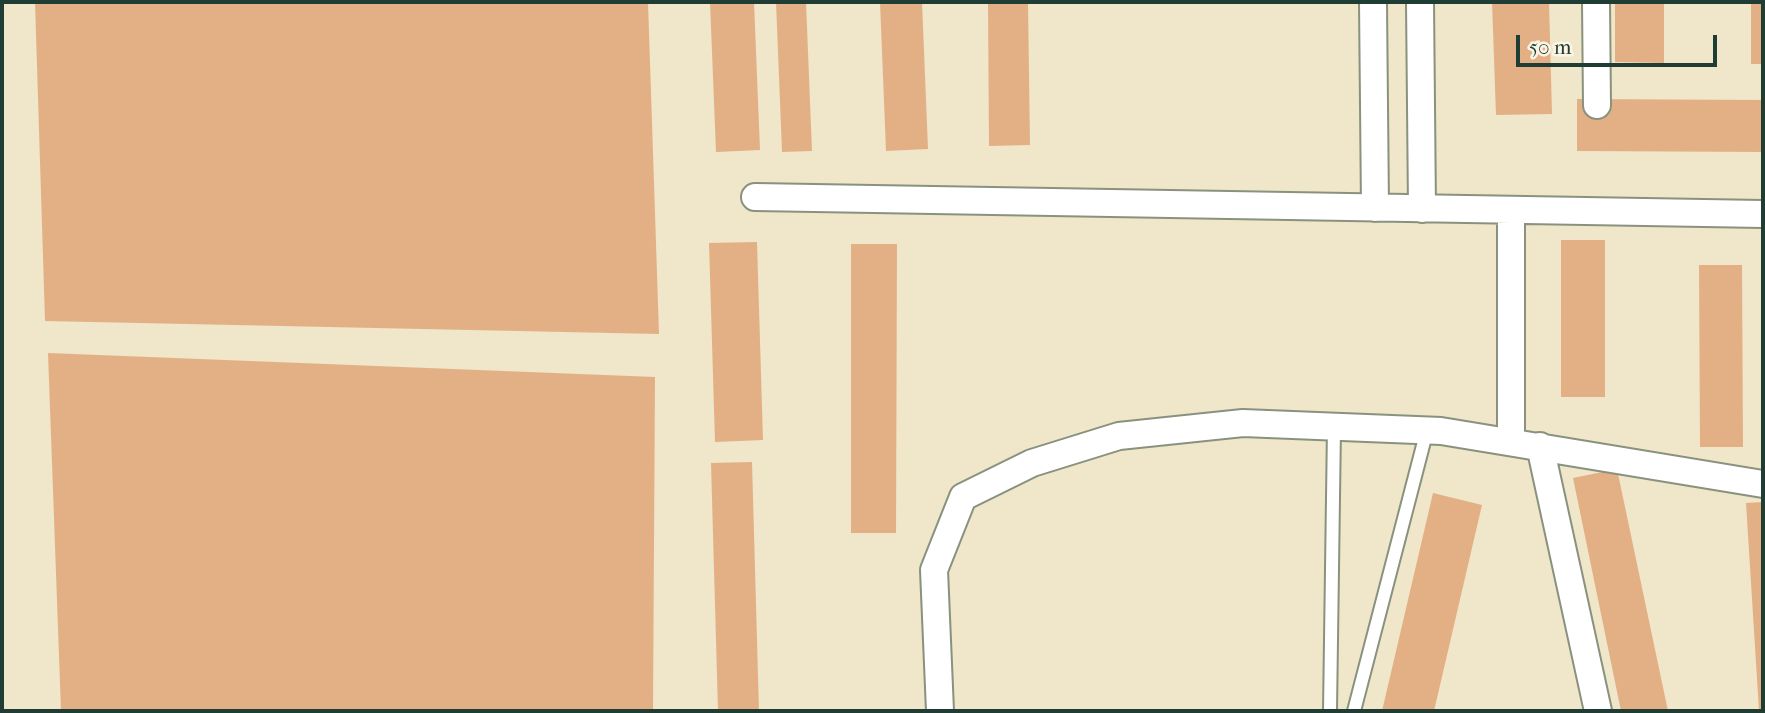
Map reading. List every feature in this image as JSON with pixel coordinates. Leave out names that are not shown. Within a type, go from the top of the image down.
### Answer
[{"type":"street","points":[[1373,2],[1375,208]]},
{"type":"street","points":[[1420,2],[1422,209]]},
{"type":"street","points":[[1596,2],[1597,104]]},
{"type":"street","points":[[755,197],[1763,214]]},
{"type":"street","points":[[1511,210],[1511,442]]},
{"type":"street","points":[[940,711],[934,570],[963,497],[1032,463],[1119,436],[1243,423],[1427,430],[1540,446],[1763,484]]},
{"type":"street","points":[[1540,446],[1598,711]]},
{"type":"lane","points":[[1331,711],[1334,427]]},
{"type":"lane","points":[[1354,711],[1427,430]]},
{"type":"building","points":[[35,2],[648,2],[659,334],[45,321]]},
{"type":"building","points":[[710,2],[754,2],[760,150],[716,152]]},
{"type":"building","points":[[776,2],[806,2],[812,151],[782,152]]},
{"type":"building","points":[[880,2],[922,2],[928,149],[886,151]]},
{"type":"building","points":[[988,2],[1028,2],[1030,145],[989,146]]},
{"type":"building","points":[[1492,2],[1549,2],[1552,114],[1496,115]]},
{"type":"building","points":[[1615,2],[1664,2],[1664,63],[1615,62]]},
{"type":"building","points":[[1751,2],[1763,2],[1763,64],[1751,64]]},
{"type":"building","points":[[1577,99],[1763,100],[1763,152],[1577,151]]},
{"type":"building","points":[[1561,240],[1605,240],[1605,397],[1561,397]]},
{"type":"building","points":[[757,242],[763,440],[715,442],[709,243]]},
{"type":"building","points":[[851,244],[897,244],[896,533],[851,533]]},
{"type":"building","points":[[1699,265],[1742,265],[1743,447],[1700,447]]},
{"type":"building","points":[[48,353],[655,377],[653,711],[61,711]]},
{"type":"building","points":[[752,462],[759,711],[718,711],[711,463]]},
{"type":"building","points":[[1617,469],[1668,711],[1621,711],[1573,478]]},
{"type":"building","points":[[1433,493],[1482,505],[1434,711],[1382,711]]},
{"type":"building","points":[[1763,502],[1763,711],[1759,711],[1746,503]]}]
